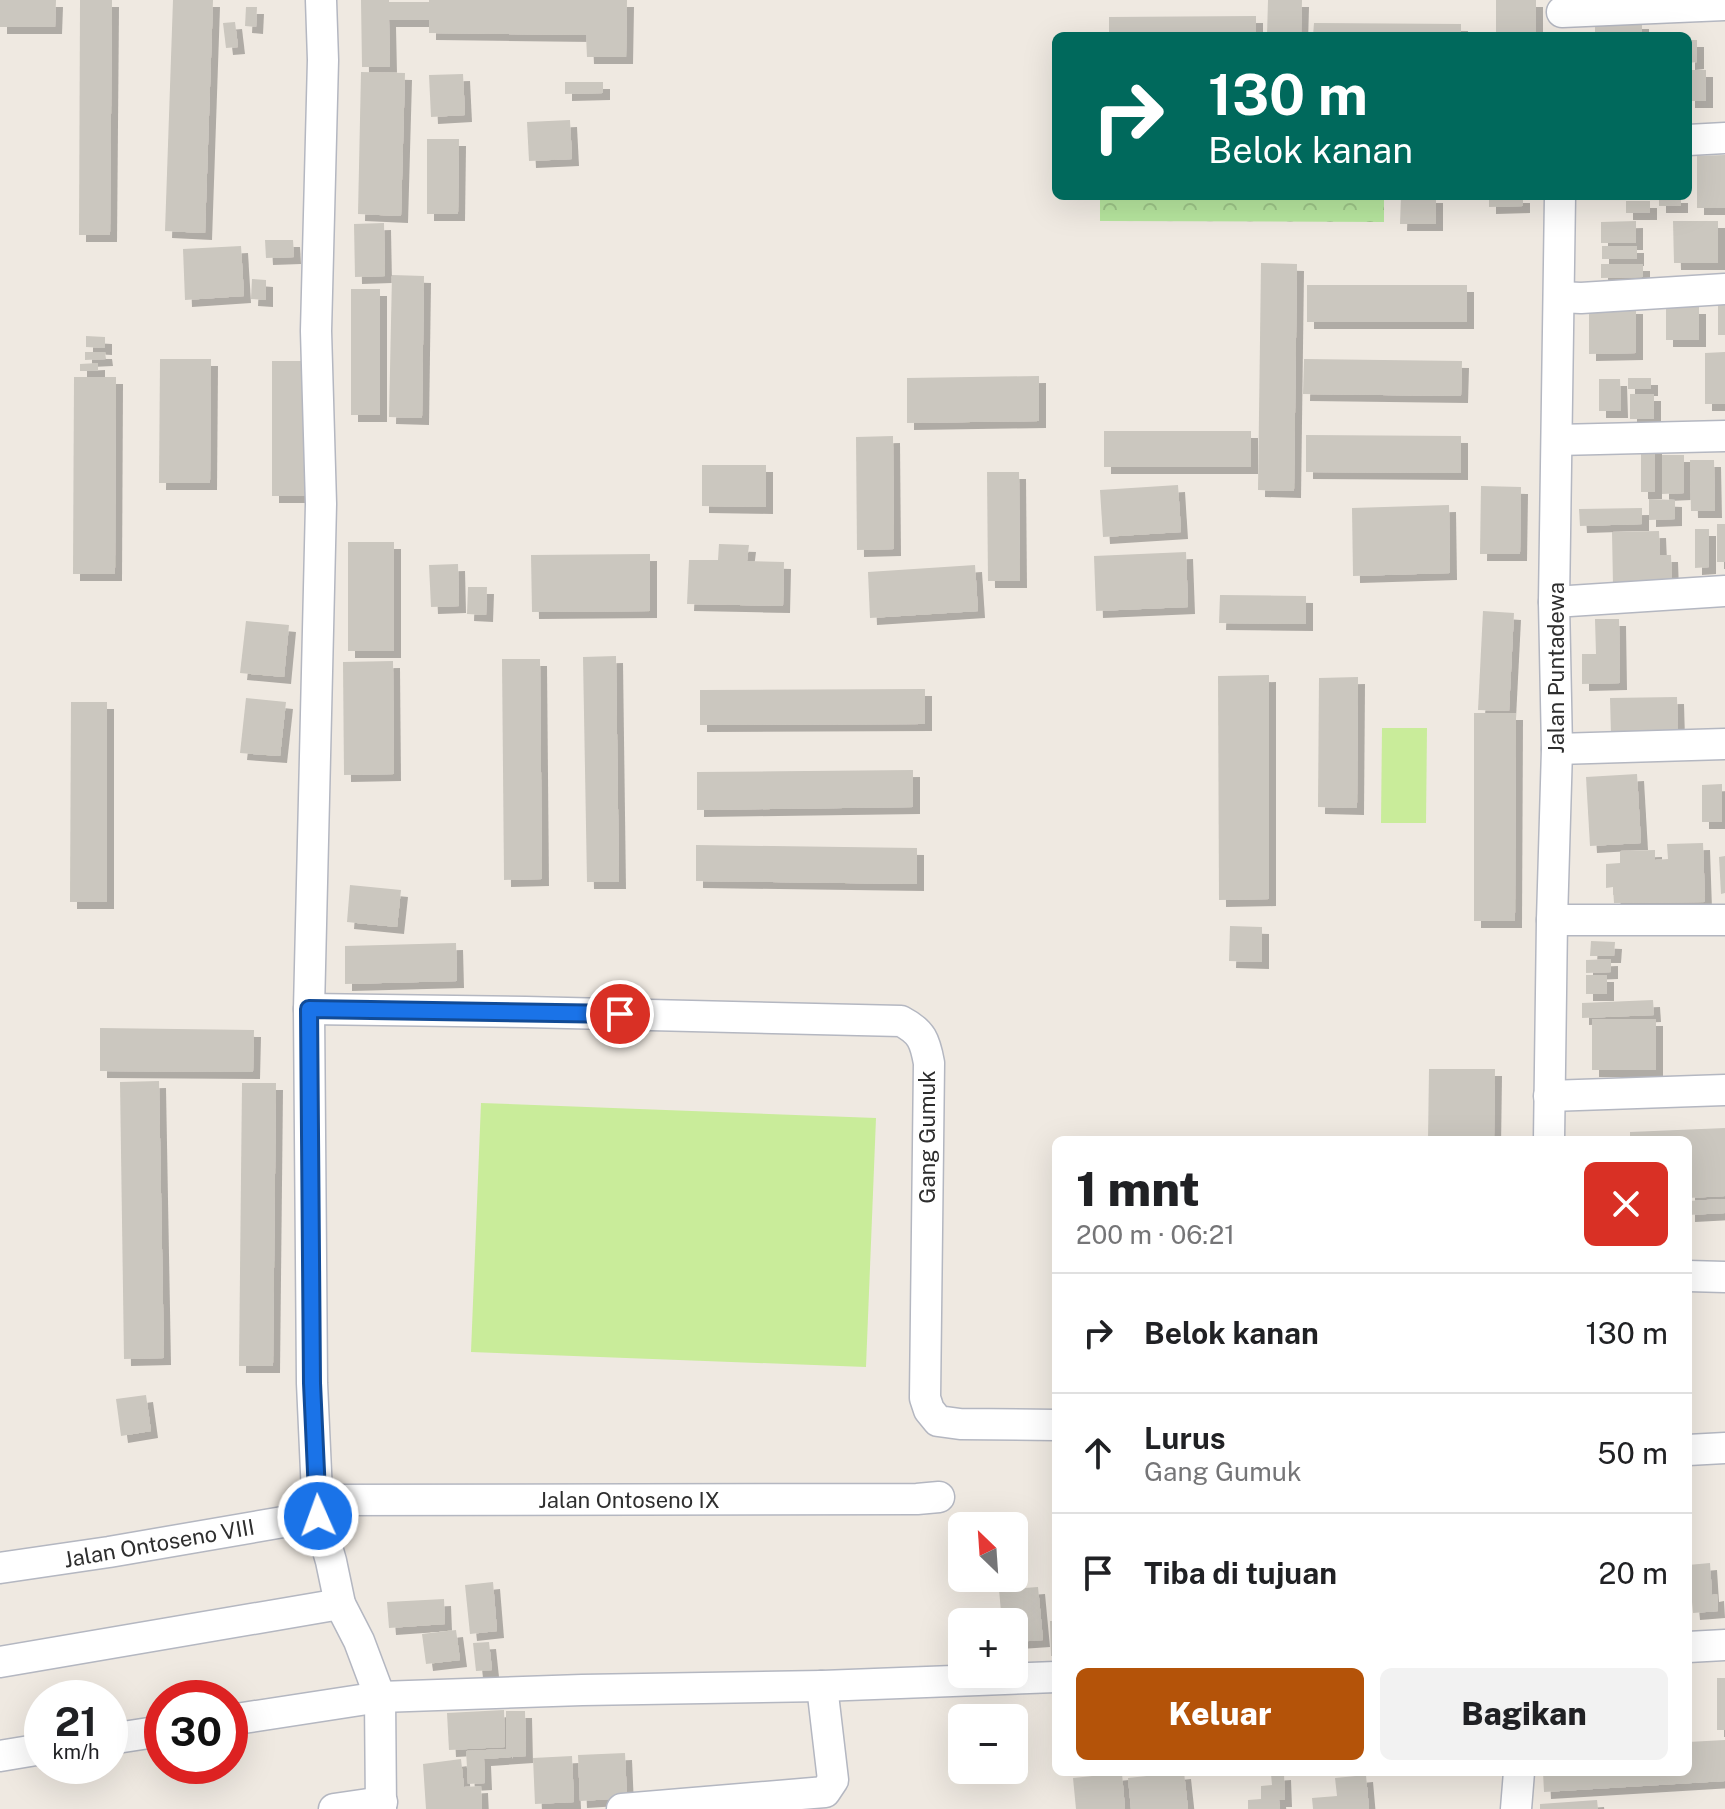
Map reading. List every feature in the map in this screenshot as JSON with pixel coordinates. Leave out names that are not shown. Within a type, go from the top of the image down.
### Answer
[{"type":"street","points":[[321,0],[323,60],[316,331],[321,504],[309,1009],[312,1383],[318,1508],[340,1604],[359,1641],[380,1697],[381,1806],[334,1809]]},
{"type":"street","points":[[1562,16],[1725,5]]},
{"type":"street","points":[[1692,140],[1725,138]]},
{"type":"street","name":"Jalan Puntadewa","points":[[1549,1136],[1557,749],[1554,602],[1560,200]]},
{"type":"street","points":[[1559,297],[1725,289]]},
{"type":"street","points":[[1557,440],[1725,436]]},
{"type":"street","points":[[1554,602],[1725,591]]},
{"type":"street","points":[[1557,749],[1725,744]]},
{"type":"street","points":[[1552,920],[1725,920]]},
{"type":"street","name":"Gang Gumuk","points":[[309,1009],[901,1021],[913,1027],[922,1037],[929,1063],[925,1398],[929,1410],[938,1421],[960,1424],[1052,1425]]},
{"type":"street","points":[[1549,1096],[1725,1090]]},
{"type":"street","points":[[1692,1276],[1725,1277]]},
{"type":"street","points":[[1692,1450],[1725,1448]]},
{"type":"street","name":"Jalan Ontoseno IX","points":[[318,1508],[939,1497]]},
{"type":"street","name":"Jalan Ontoseno VIII","points":[[0,1568],[109,1552],[318,1508]]},
{"type":"street","points":[[0,1662],[340,1604]]},
{"type":"street","points":[[1692,1647],[1725,1645]]},
{"type":"street","points":[[248,1717],[380,1697],[1052,1677]]},
{"type":"street","points":[[622,1809],[825,1792],[833,1780],[822,1686]]},
{"type":"street","points":[[0,1756],[24,1752]]},
{"type":"street","points":[[1516,1809],[1519,1776]]},
{"type":"green space","points":[[1100,200],[1384,200],[1384,222],[1100,221]]},
{"type":"green space","points":[[1382,728],[1427,728],[1426,823],[1381,823]]},
{"type":"green space","points":[[481,1103],[876,1118],[866,1367],[471,1352]]},
{"type":"building","points":[[0,0],[56,0],[55,27],[0,27]]},
{"type":"building","points":[[80,0],[112,0],[110,235],[79,235]]},
{"type":"building","points":[[173,0],[213,0],[205,233],[165,231]]},
{"type":"building","points":[[361,0],[627,0],[626,57],[587,57],[586,35],[429,33],[429,20],[389,20],[390,67],[362,67]]},
{"type":"building","points":[[1268,0],[1302,0],[1301,32],[1267,32]]},
{"type":"building","points":[[1496,0],[1536,0],[1536,32],[1496,32]]},
{"type":"building","points":[[246,7],[257,7],[256,27],[245,26]]},
{"type":"building","points":[[1256,16],[1256,32],[1109,32],[1109,17]]},
{"type":"building","points":[[235,22],[238,47],[226,48],[223,23]]},
{"type":"building","points":[[1595,22],[1642,22],[1642,32],[1595,32]]},
{"type":"building","points":[[1314,23],[1461,24],[1461,32],[1313,32]]},
{"type":"building","points":[[1692,40],[1697,40],[1697,62],[1692,63]]},
{"type":"building","points":[[1692,70],[1706,70],[1706,101],[1692,101]]},
{"type":"building","points":[[361,72],[405,73],[401,216],[358,214]]},
{"type":"building","points":[[463,74],[465,115],[431,117],[429,75]]},
{"type":"building","points":[[565,82],[603,82],[603,93],[565,94]]},
{"type":"building","points":[[570,120],[572,159],[529,161],[527,122]]},
{"type":"building","points":[[427,139],[459,139],[458,214],[427,214]]},
{"type":"building","points":[[1725,155],[1725,208],[1697,208],[1697,156]]},
{"type":"building","points":[[1401,200],[1436,200],[1436,224],[1400,224]]},
{"type":"building","points":[[1489,200],[1523,200],[1523,206],[1489,207]]},
{"type":"building","points":[[1659,200],[1681,200],[1681,206],[1659,206]]},
{"type":"building","points":[[1626,201],[1650,201],[1650,213],[1626,213]]},
{"type":"building","points":[[1636,221],[1636,243],[1601,243],[1601,222]]},
{"type":"building","points":[[1673,221],[1718,221],[1718,263],[1674,263]]},
{"type":"building","points":[[384,223],[385,276],[355,277],[354,224]]},
{"type":"building","points":[[265,240],[293,240],[294,257],[266,258]]},
{"type":"building","points":[[241,246],[244,296],[185,300],[183,249]]},
{"type":"building","points":[[1602,246],[1637,246],[1637,259],[1602,259]]},
{"type":"building","points":[[1261,263],[1297,264],[1294,491],[1258,490]]},
{"type":"building","points":[[1601,264],[1643,264],[1643,277],[1601,278]]},
{"type":"building","points":[[392,275],[424,276],[422,418],[389,417]]},
{"type":"building","points":[[252,279],[266,280],[266,300],[251,299]]},
{"type":"building","points":[[1307,285],[1467,285],[1467,322],[1307,322]]},
{"type":"building","points":[[351,289],[380,289],[380,415],[351,415]]},
{"type":"building","points":[[1718,302],[1725,302],[1725,335],[1718,335]]},
{"type":"building","points":[[1589,307],[1636,307],[1636,353],[1589,354]]},
{"type":"building","points":[[1666,307],[1699,307],[1699,340],[1666,340]]},
{"type":"building","points":[[86,336],[105,337],[105,348],[86,347]]},
{"type":"building","points":[[85,352],[105,352],[106,359],[85,360]]},
{"type":"building","points":[[1725,352],[1725,404],[1705,404],[1705,353]]},
{"type":"building","points":[[160,359],[211,359],[210,483],[159,483]]},
{"type":"building","points":[[1304,359],[1462,361],[1461,396],[1303,394]]},
{"type":"building","points":[[272,361],[312,361],[312,496],[272,496]]},
{"type":"building","points":[[98,363],[98,371],[80,371],[80,364]]},
{"type":"building","points":[[1039,376],[1039,421],[907,423],[907,378]]},
{"type":"building","points":[[74,377],[116,377],[115,574],[73,574]]},
{"type":"building","points":[[1628,378],[1651,378],[1651,389],[1628,389]]},
{"type":"building","points":[[1599,379],[1620,379],[1621,411],[1599,411]]},
{"type":"building","points":[[1630,394],[1654,394],[1654,419],[1630,419]]},
{"type":"building","points":[[1104,431],[1251,431],[1251,467],[1104,467]]},
{"type":"building","points":[[1306,435],[1461,436],[1461,473],[1306,472]]},
{"type":"building","points":[[893,436],[894,549],[857,550],[856,437]]},
{"type":"building","points":[[1641,447],[1655,447],[1655,492],[1641,492]]},
{"type":"building","points":[[1662,455],[1684,455],[1684,493],[1662,494]]},
{"type":"building","points":[[1690,460],[1714,460],[1715,511],[1691,511]]},
{"type":"building","points":[[702,465],[766,465],[766,507],[702,506]]},
{"type":"building","points":[[987,472],[1019,472],[1020,581],[988,581]]},
{"type":"building","points":[[1178,485],[1181,532],[1103,537],[1100,490]]},
{"type":"building","points":[[1481,486],[1521,487],[1520,554],[1480,554]]},
{"type":"building","points":[[1649,499],[1675,500],[1675,519],[1649,520]]},
{"type":"building","points":[[1449,505],[1450,573],[1353,576],[1352,508]]},
{"type":"building","points":[[1642,508],[1642,524],[1580,526],[1579,509]]},
{"type":"building","points":[[1717,524],[1725,524],[1725,562],[1717,562]]},
{"type":"building","points":[[1695,529],[1709,529],[1709,567],[1695,568]]},
{"type":"building","points":[[1659,531],[1660,555],[1671,555],[1672,584],[1613,586],[1612,532]]},
{"type":"building","points":[[348,542],[394,542],[394,651],[348,651]]},
{"type":"building","points":[[719,544],[749,545],[747,561],[784,562],[783,606],[687,604],[689,560],[718,560]]},
{"type":"building","points":[[1186,552],[1188,607],[1096,611],[1094,556]]},
{"type":"building","points":[[650,554],[650,611],[532,612],[531,555]]},
{"type":"building","points":[[458,564],[459,606],[431,607],[429,565]]},
{"type":"building","points":[[975,565],[978,611],[870,618],[868,572]]},
{"type":"building","points":[[468,587],[487,587],[486,615],[467,614]]},
{"type":"building","points":[[1220,595],[1306,596],[1306,624],[1219,623]]},
{"type":"building","points":[[1483,611],[1514,613],[1509,711],[1478,710]]},
{"type":"building","points":[[1595,619],[1619,619],[1620,683],[1582,684],[1582,654],[1596,654]]},
{"type":"building","points":[[246,621],[289,625],[284,677],[240,673]]},
{"type":"building","points":[[616,656],[619,882],[587,882],[583,657]]},
{"type":"building","points":[[502,659],[540,659],[542,879],[504,880]]},
{"type":"building","points":[[393,661],[394,774],[344,775],[343,662]]},
{"type":"building","points":[[1269,675],[1269,899],[1219,900],[1218,676]]},
{"type":"building","points":[[1358,677],[1357,808],[1318,807],[1319,678]]},
{"type":"building","points":[[925,689],[925,724],[700,725],[700,690]]},
{"type":"building","points":[[1677,697],[1678,732],[1611,734],[1610,698]]},
{"type":"building","points":[[246,698],[286,702],[280,756],[240,753]]},
{"type":"building","points":[[71,702],[107,702],[107,902],[70,902]]},
{"type":"building","points":[[1474,713],[1516,713],[1515,921],[1474,921]]},
{"type":"building","points":[[913,770],[913,807],[697,810],[697,772]]},
{"type":"building","points":[[1637,774],[1641,843],[1590,846],[1586,777]]},
{"type":"building","points":[[1722,784],[1722,822],[1702,822],[1702,785]]},
{"type":"building","points":[[1703,843],[1705,902],[1614,903],[1613,887],[1606,888],[1606,864],[1620,863],[1620,851],[1655,850],[1655,860],[1668,859],[1667,844]]},
{"type":"building","points":[[696,845],[917,848],[917,884],[696,881]]},
{"type":"building","points":[[1725,856],[1725,893],[1721,894],[1719,857]]},
{"type":"building","points":[[350,885],[401,890],[397,927],[347,922]]},
{"type":"building","points":[[1230,926],[1262,927],[1262,962],[1229,961]]},
{"type":"building","points":[[1591,941],[1615,942],[1614,956],[1590,956]]},
{"type":"building","points":[[456,943],[457,981],[345,984],[345,946]]},
{"type":"building","points":[[1611,959],[1611,972],[1586,973],[1586,960]]},
{"type":"building","points":[[1586,975],[1607,975],[1607,994],[1586,994]]},
{"type":"building","points":[[1653,1000],[1654,1015],[1582,1018],[1582,1003]]},
{"type":"building","points":[[1592,1019],[1656,1019],[1656,1070],[1592,1070]]},
{"type":"building","points":[[100,1028],[254,1030],[253,1072],[100,1071]]},
{"type":"building","points":[[1429,1069],[1495,1069],[1494,1136],[1428,1136]]},
{"type":"building","points":[[159,1081],[164,1358],[124,1359],[120,1082]]},
{"type":"building","points":[[242,1083],[276,1083],[273,1366],[239,1366]]},
{"type":"building","points":[[1725,1128],[1725,1196],[1692,1198],[1692,1136],[1630,1136],[1630,1132]]},
{"type":"building","points":[[1725,1199],[1725,1213],[1692,1215],[1692,1201]]},
{"type":"building","points":[[146,1395],[151,1431],[121,1436],[116,1399]]},
{"type":"building","points":[[1710,1563],[1712,1595],[1717,1594],[1718,1611],[1693,1613],[1692,1565]]},
{"type":"building","points":[[493,1582],[497,1631],[470,1634],[465,1585]]},
{"type":"building","points":[[1038,1587],[1043,1640],[1028,1641],[1028,1608],[1001,1608],[999,1592],[1028,1592],[1028,1588]]},
{"type":"building","points":[[444,1599],[445,1624],[389,1628],[387,1602]]},
{"type":"building","points":[[1050,1621],[1052,1621],[1052,1656]]},
{"type":"building","points":[[456,1630],[460,1660],[426,1664],[422,1634]]},
{"type":"building","points":[[489,1642],[492,1670],[476,1671],[473,1643]]},
{"type":"building","points":[[1717,1678],[1725,1678],[1725,1730],[1717,1730]]},
{"type":"building","points":[[504,1710],[505,1747],[449,1750],[447,1713]]},
{"type":"building","points":[[506,1711],[525,1711],[526,1756],[484,1759],[485,1783],[468,1784],[466,1751],[505,1749],[506,1752]]},
{"type":"building","points":[[1725,1740],[1725,1781],[1544,1792],[1543,1776],[1692,1776],[1692,1742]]},
{"type":"building","points":[[625,1753],[627,1798],[580,1801],[578,1755]]},
{"type":"building","points":[[572,1756],[574,1802],[535,1804],[533,1758]]},
{"type":"building","points":[[461,1759],[464,1787],[481,1786],[482,1809],[426,1809],[423,1764]]},
{"type":"building","points":[[1122,1776],[1125,1809],[1076,1809],[1073,1778]]},
{"type":"building","points":[[1184,1776],[1188,1809],[1131,1809],[1128,1778]]},
{"type":"building","points":[[1271,1776],[1284,1776],[1285,1800],[1279,1800],[1280,1809],[1248,1809],[1248,1800],[1261,1799],[1261,1786],[1272,1785]]},
{"type":"building","points":[[1366,1776],[1369,1809],[1313,1809],[1312,1798],[1337,1796],[1335,1778]]},
{"type":"building","points":[[1597,1800],[1598,1809],[1540,1809],[1540,1804]]},
{"type":"route","points":[[318,1516],[312,1383],[309,1009],[620,1014]]}]
